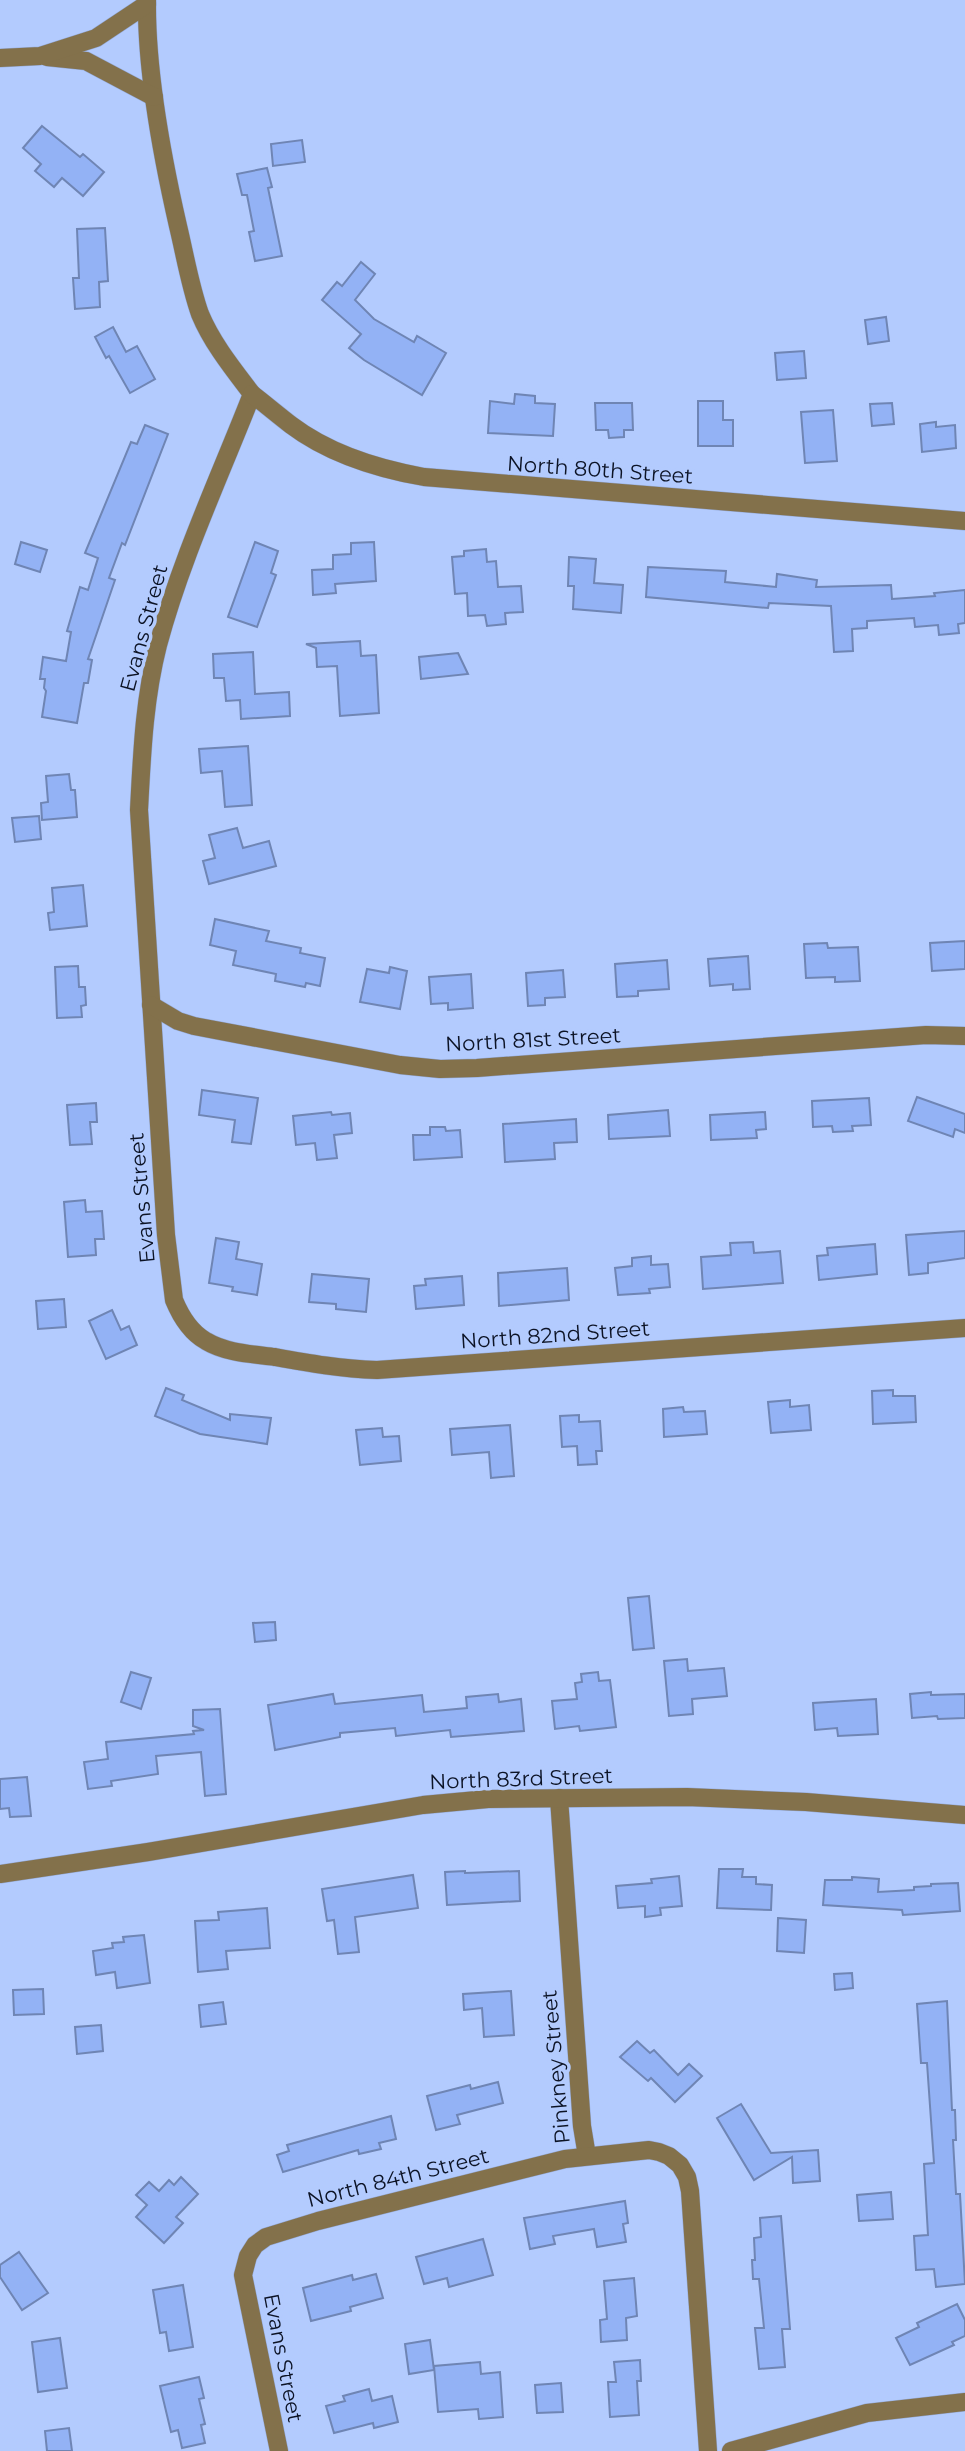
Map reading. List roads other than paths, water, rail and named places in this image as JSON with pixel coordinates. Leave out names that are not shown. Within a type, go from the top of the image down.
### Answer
[{"type":"street","points":[[40,56],[96,38],[147,2]]},
{"type":"street","points":[[147,2],[154,97],[191,284],[201,315],[224,357],[253,394]]},
{"type":"street","points":[[0,58],[40,56],[86,61],[154,97]]},
{"type":"street","name":"North 80th Street","points":[[253,394],[293,427],[328,446],[374,465],[424,477],[965,521]]},
{"type":"street","name":"Evans Street","points":[[174,1300],[166,1235],[151,1005],[139,810],[140,752],[147,698],[158,646],[176,584],[253,394]]},
{"type":"street","name":"North 81st Street","points":[[151,1005],[178,1021],[194,1026],[400,1065],[440,1069],[926,1035],[965,1036]]},
{"type":"street","name":"North 82nd Street","points":[[174,1300],[179,1314],[190,1328],[213,1345],[353,1370],[964,1328]]},
{"type":"street","name":"North 83rd Street","points":[[0,1874],[148,1852],[423,1805],[488,1799],[687,1797],[806,1802],[965,1815]]},
{"type":"street","name":"Pinkney Street","points":[[559,1798],[580,2099],[587,2156],[649,2150],[659,2152],[680,2165],[687,2177],[708,2451]]},
{"type":"street","name":"North 84th Street","points":[[243,2275],[248,2256],[255,2245],[267,2237],[383,2205],[565,2159],[587,2156]]},
{"type":"street","name":"Evans Street","points":[[243,2275],[279,2451]]},
{"type":"street","points":[[731,2451],[867,2413],[965,2402]]}]
